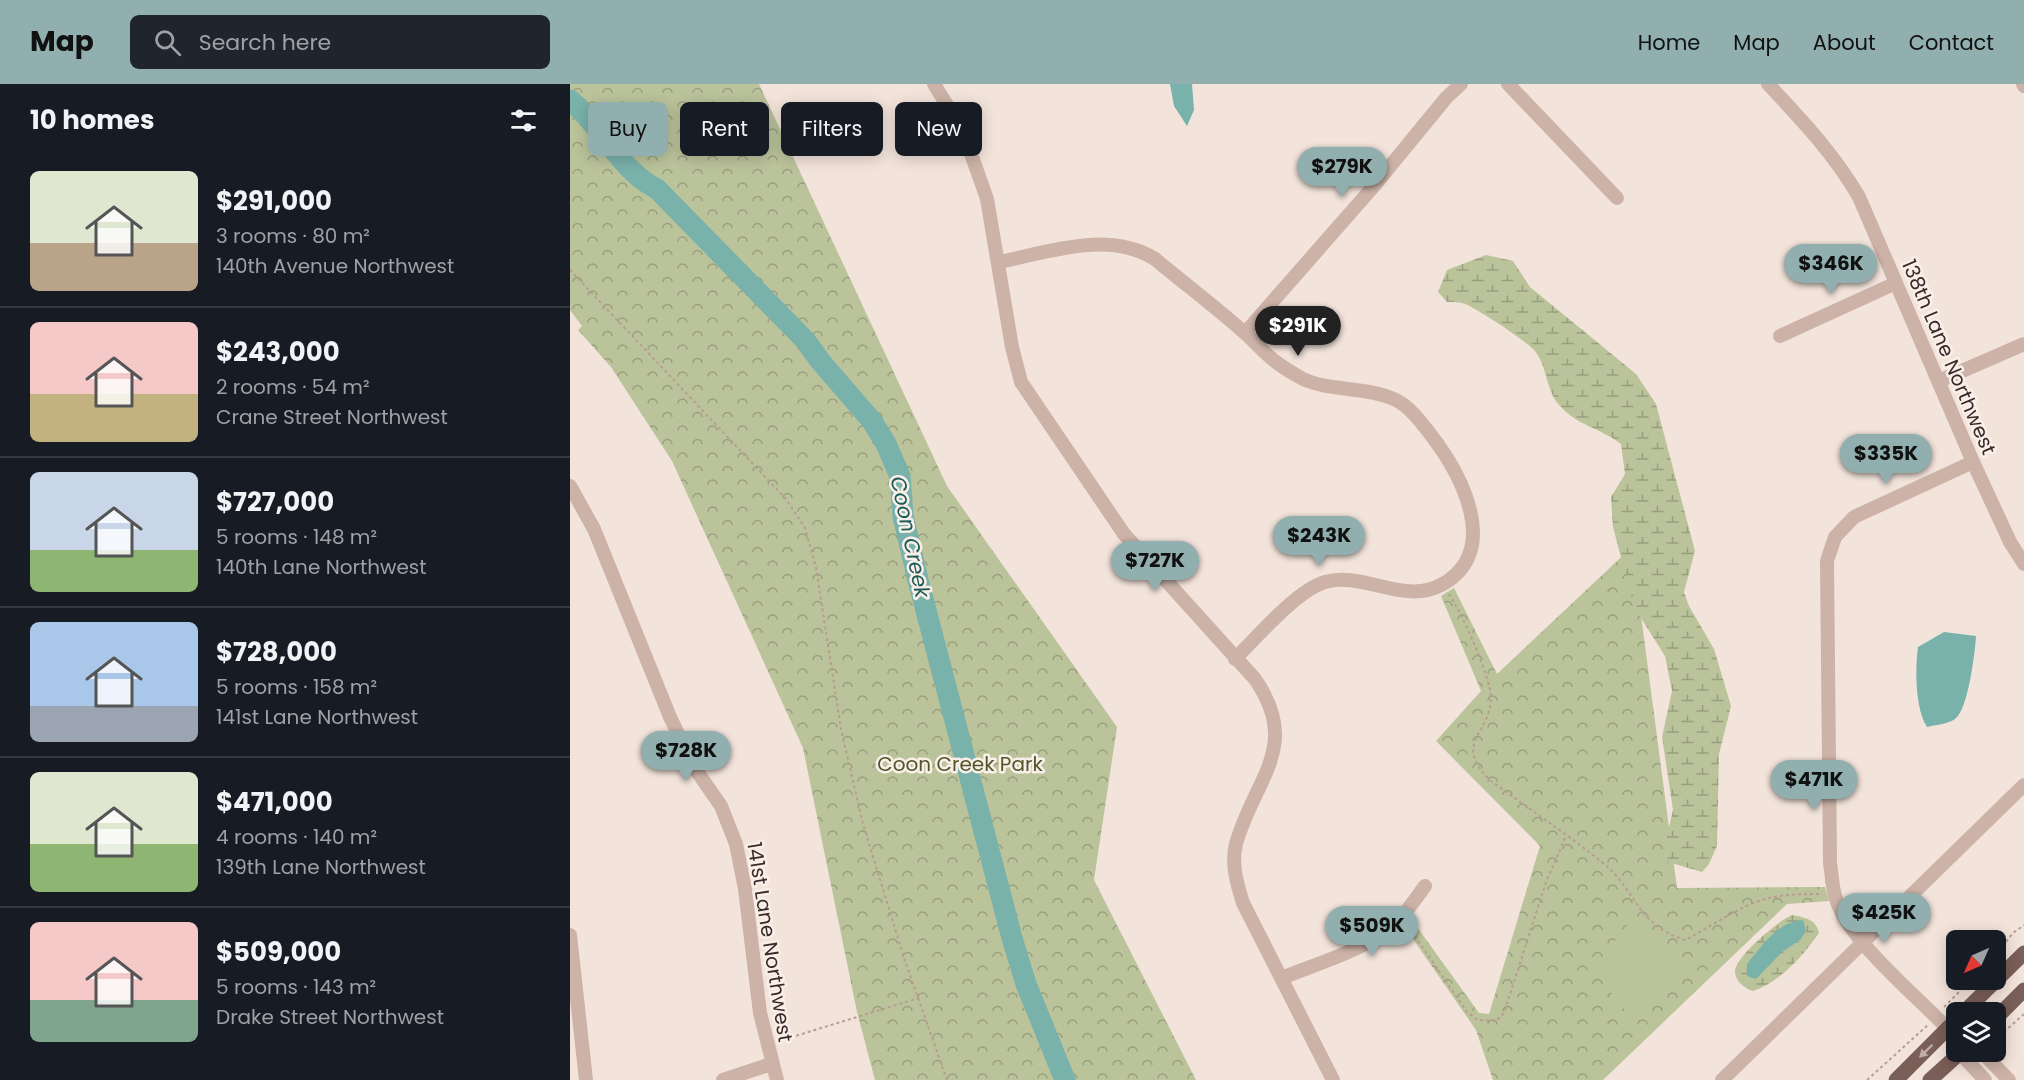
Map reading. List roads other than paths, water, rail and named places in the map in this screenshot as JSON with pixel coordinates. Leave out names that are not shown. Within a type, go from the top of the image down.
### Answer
[{"type":"main road","points":[[1974,1002],[2024,953]]},
{"type":"main road","points":[[2006,1008],[2024,990]]},
{"type":"main road","points":[[1896,1080],[1946,1034]]},
{"type":"main road","points":[[1930,1080],[1949,1062]]},
{"type":"street","points":[[933,84],[963,131],[974,156],[987,199],[1012,347],[1021,382],[1124,534],[1269,699],[1275,719],[1276,744],[1236,844],[1234,874],[1243,903],[1333,1080]]},
{"type":"street","points":[[1245,333],[1373,187],[1446,98],[1461,84]]},
{"type":"street","points":[[1508,84],[1617,198]]},
{"type":"street","name":"138th Lane Northwest","points":[[1768,84],[1821,140],[1841,166],[1859,197],[1973,462],[2010,542],[2024,564]]},
{"type":"street","points":[[999,262],[1081,246],[1118,244],[1139,249],[1155,259],[1245,333],[1275,361],[1304,380],[1396,400],[1421,422],[1445,453],[1464,491],[1473,521],[1473,538],[1466,562],[1446,581],[1425,591],[1408,592],[1349,582],[1325,582],[1276,618],[1235,659]]},
{"type":"street","points":[[1780,336],[1896,283]]},
{"type":"street","points":[[1939,381],[2024,344]]},
{"type":"street","points":[[1946,1020],[1863,941],[1845,920],[1835,899],[1830,862],[1827,561],[1835,537],[1854,517],[1973,462]]},
{"type":"street","name":"141st Lane Northwest","points":[[570,486],[594,529],[670,717],[694,767],[721,806],[736,844],[745,889],[759,1013],[777,1080]]},
{"type":"street","points":[[1722,1080],[2024,785]]},
{"type":"street","points":[[1282,978],[1375,938],[1401,917],[1425,886]]},
{"type":"street","points":[[570,935],[573,1015],[586,1080]]},
{"type":"street","points":[[1969,1062],[1985,1080]]},
{"type":"street","points":[[1992,1062],[2009,1080]]},
{"type":"street","points":[[723,1080],[771,1064]]},
{"type":"water","points":[[1170,84],[1192,84],[1194,110],[1187,126],[1174,106]]},
{"type":"water","points":[[1944,632],[1976,636],[1970,680],[1960,714],[1945,723],[1927,727],[1918,699],[1916,666],[1918,647]]},
{"type":"water","points":[[1803,920],[1806,931],[1800,940],[1782,952],[1756,979],[1747,976],[1747,964],[1771,936],[1785,925]]},
{"type":"waterway","name":"Coon Creek","points":[[570,100],[592,122],[631,170],[657,189],[805,340],[872,421],[886,444],[900,476],[903,516],[918,580],[1012,938],[1026,984],[1065,1080]]},
{"type":"park label","name":"Coon Creek Park","points":[[960,764]]}]
